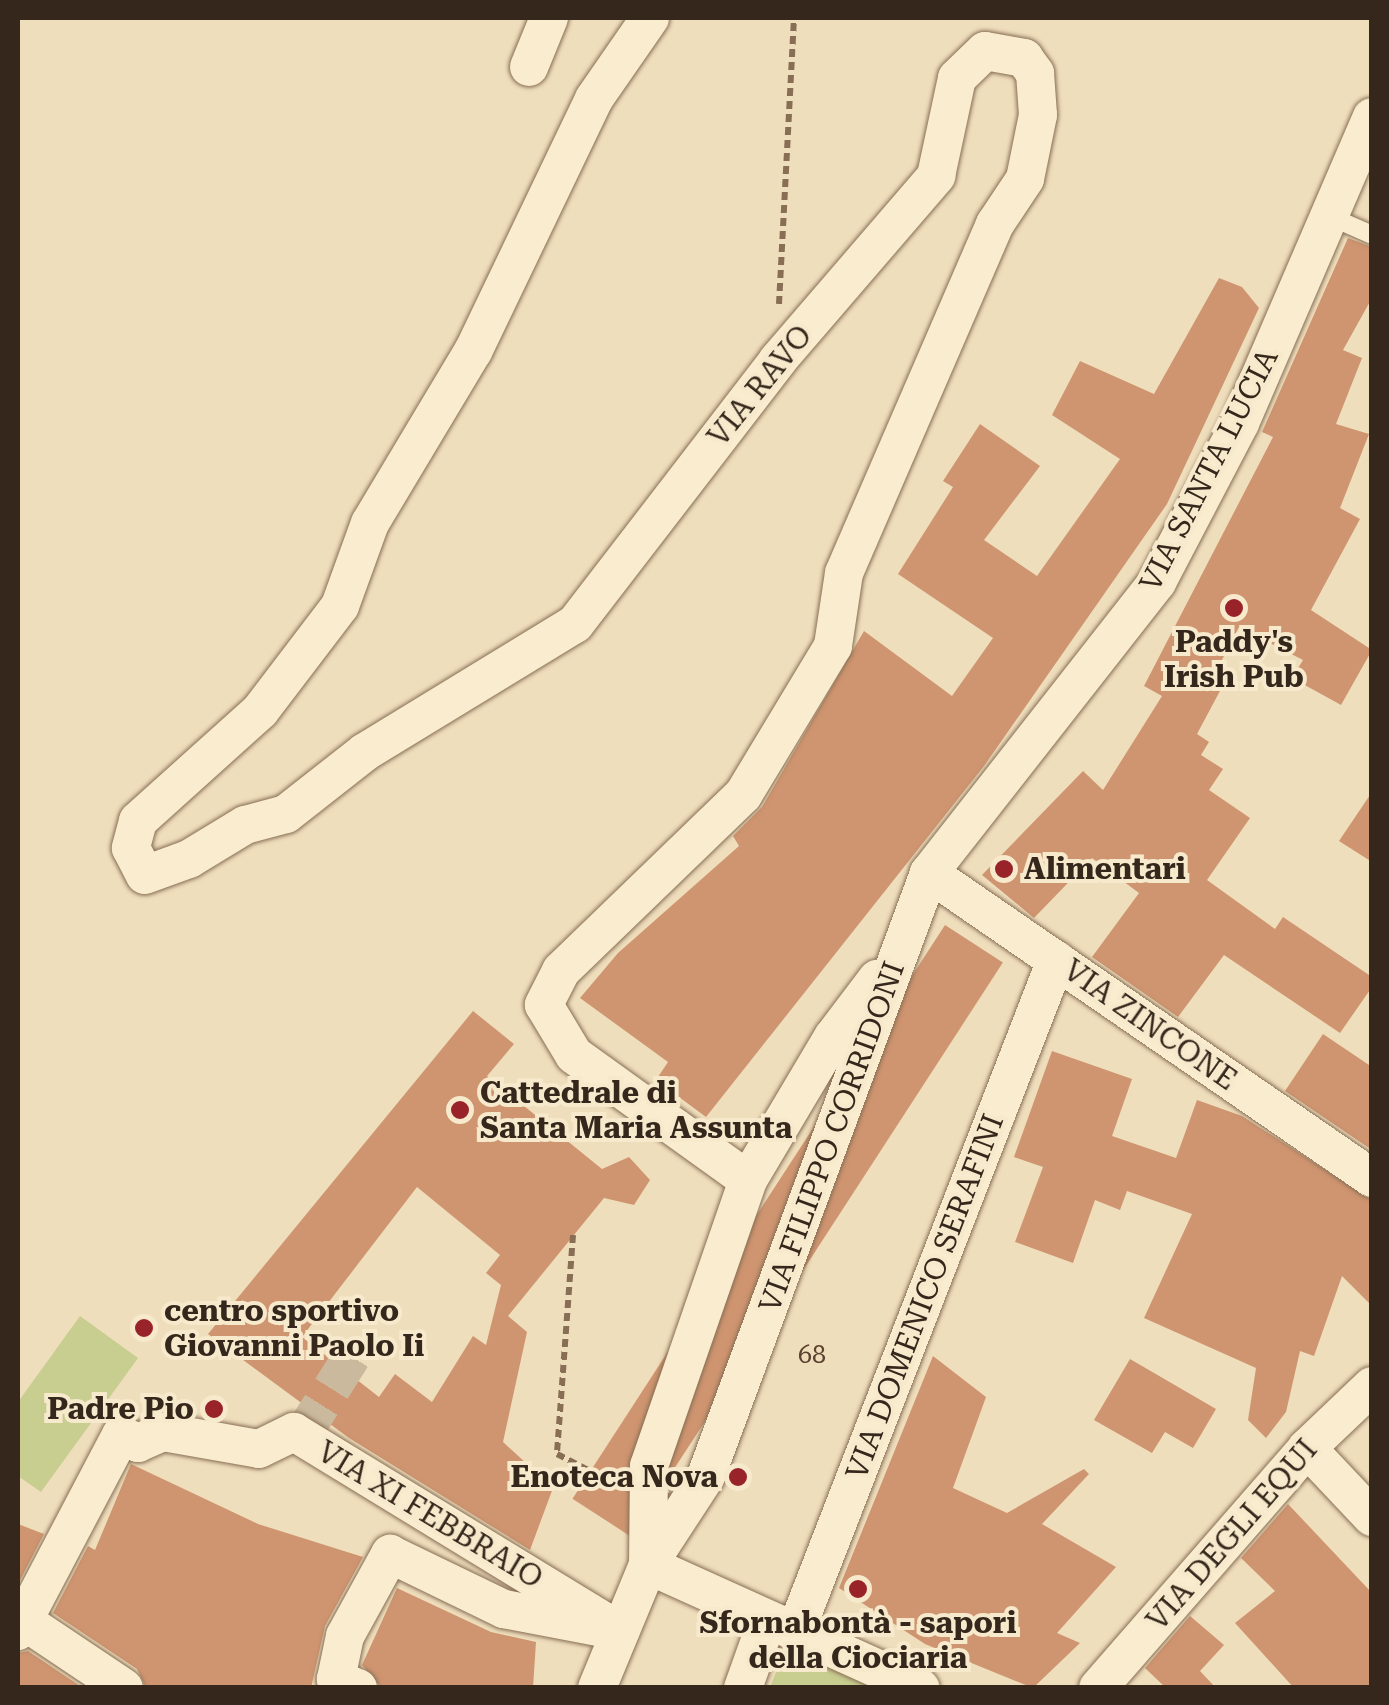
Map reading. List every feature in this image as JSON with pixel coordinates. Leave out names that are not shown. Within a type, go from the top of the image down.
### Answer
[{"type":"street","points":[[528,67],[548,18]]},
{"type":"street","name":"VIA RAVO","points":[[650,18],[594,100],[473,351],[370,523],[340,606],[260,711],[138,821],[130,848],[145,875],[190,860],[245,825],[286,814],[365,752],[575,624],[778,360],[936,176],[957,78],[984,52],[1024,58],[1035,73],[1038,115],[1024,179],[995,224],[844,573],[832,646],[744,795],[561,971],[544,1006],[574,1055],[748,1180]]},
{"type":"street","name":"VIA SANTA LUCIA","points":[[903,946],[929,873],[1157,582],[1240,422],[1371,120]]},
{"type":"street","name":"VIA ZINCONE","points":[[929,873],[1372,1178]]},
{"type":"street","name":"VIA FILIPPO CORRIDONI","points":[[648,1565],[648,1466],[748,1180],[832,1037],[903,946]]},
{"type":"street","name":"VIA FILIPPO CORRIDONI","points":[[648,1565],[706,1476],[903,946]]},
{"type":"street","name":"VIA DOMENICO SERAFINI","points":[[744,1688],[781,1627],[1056,960]]},
{"type":"street","name":"VIA DEGLI EQUI","points":[[1098,1688],[1306,1448],[1372,1386]]},
{"type":"street","name":"VIA XI FEBBRAIO","points":[[21,1626],[121,1435],[138,1444],[163,1432],[259,1449],[294,1432],[620,1631]]},
{"type":"street","points":[[1306,1448],[1372,1517]]},
{"type":"street","points":[[347,1683],[345,1636],[390,1554],[504,1610],[620,1631]]},
{"type":"street","points":[[597,1688],[648,1565],[920,1688]]},
{"type":"street","points":[[21,1626],[124,1688]]},
{"type":"lane","points":[[1328,216],[1372,235]]},
{"type":"path","points":[[778,360],[794,18]]},
{"type":"path","points":[[574,1235],[557,1454],[600,1476]]},
{"type":"green space","points":[[80,1316],[138,1358],[41,1492],[18,1476],[18,1402]]},
{"type":"green space","points":[[809,1655],[894,1688],[770,1688],[778,1667]]},
{"type":"building","points":[[1348,238],[1372,247],[1372,298],[1343,350],[1362,358],[1336,424],[1369,434],[1340,508],[1360,519],[1311,610],[1372,650],[1341,705],[1292,678],[1303,660],[1239,627],[1210,683],[1221,689],[1197,734],[1209,742],[1201,755],[1223,769],[1209,790],[1250,818],[1207,880],[1275,929],[1283,917],[1372,977],[1372,987],[1340,1033],[1224,955],[1178,1017],[1092,957],[1139,893],[1092,858],[1034,918],[982,875],[1083,771],[1103,790],[1162,696],[1144,686],[1273,437],[1262,432]]},
{"type":"building","points":[[1219,278],[1242,287],[1259,308],[1167,504],[984,766],[706,1117],[656,1080],[668,1062],[580,998],[618,953],[739,846],[733,836],[762,807],[864,631],[952,696],[993,638],[898,574],[953,487],[943,481],[980,424],[1040,466],[984,540],[1037,576],[1120,459],[1052,415],[1080,361],[1154,394]]},
{"type":"building","points":[[1372,792],[1372,862],[1339,841]]},
{"type":"building","points":[[945,925],[1003,963],[630,1536],[572,1499]]},
{"type":"building","points":[[473,1011],[514,1044],[487,1076],[602,1169],[629,1157],[650,1180],[634,1205],[604,1198],[508,1316],[527,1332],[503,1442],[553,1488],[530,1550],[349,1438],[208,1334]],"holes":[[[417,1187],[500,1255],[486,1273],[501,1285],[486,1345],[473,1336],[432,1402],[395,1374],[379,1397],[302,1337]]]},
{"type":"building","points":[[1323,1034],[1372,1067],[1372,1150],[1285,1091]]},
{"type":"building","points":[[1052,1051],[1132,1079],[1112,1136],[1176,1158],[1197,1100],[1242,1116],[1372,1200],[1372,1306],[1342,1276],[1314,1356],[1300,1351],[1286,1412],[1266,1438],[1248,1420],[1256,1368],[1144,1318],[1192,1214],[1127,1191],[1120,1210],[1095,1200],[1073,1263],[1015,1242],[1043,1167],[1014,1157]]},
{"type":"building","points":[[933,1356],[986,1397],[953,1488],[1007,1513],[1084,1469],[1089,1474],[1042,1524],[1116,1567],[1057,1633],[1080,1643],[1033,1688],[925,1644],[839,1588]]},
{"type":"building","points":[[1130,1359],[1216,1409],[1193,1448],[1165,1432],[1152,1453],[1094,1420]]},
{"type":"building","points":[[131,1464],[258,1524],[363,1557],[325,1626],[311,1688],[146,1688],[137,1669],[53,1613],[88,1546],[95,1550]]},
{"type":"building","points":[[1288,1504],[1372,1593],[1372,1688],[1294,1688],[1235,1623],[1275,1591],[1241,1558]]},
{"type":"building","points":[[18,1524],[44,1534],[18,1584]]},
{"type":"building","points":[[397,1588],[491,1632],[536,1642],[533,1688],[380,1686],[362,1665]]},
{"type":"building","points":[[1190,1616],[1224,1645],[1200,1671],[1216,1688],[1166,1688],[1145,1668]]},
{"type":"building","points":[[28,1651],[83,1688],[18,1688],[18,1653]]},
{"type":"tunnel","points":[[301,1437],[352,1356]]},
{"type":"place","name":"Paddy's Irish Pub","points":[[1234,608]]},
{"type":"place","name":"Alimentari","points":[[1004,869]]},
{"type":"place","name":"Cattedrale di Santa Maria Assunta","points":[[460,1110]]},
{"type":"place","name":"centro sportivo Giovanni Paolo Ii","points":[[144,1328]]},
{"type":"place","name":"Padre Pio","points":[[214,1409]]},
{"type":"place","name":"Enoteca Nova","points":[[738,1477]]},
{"type":"place","name":"Sfornabontà - sapori della Ciociaria","points":[[858,1589]]}]
